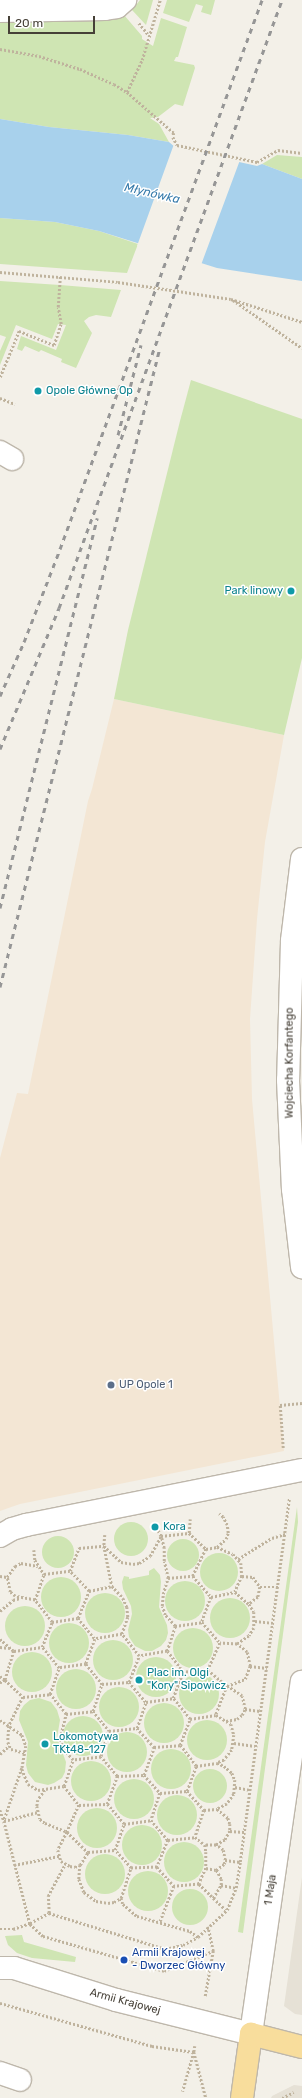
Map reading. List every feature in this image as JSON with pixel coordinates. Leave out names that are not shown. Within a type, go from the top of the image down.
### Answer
[{"type":"main road","points":[[251,2034],[302,2047]]},
{"type":"main road","name":"1 Maja","points":[[242,2098],[251,2034]]},
{"type":"street","points":[[0,11],[106,9],[117,7],[125,0]]},
{"type":"street","name":"Wojciecha Korfantego","points":[[302,859],[292,941],[288,1080],[298,1188],[302,1267]]},
{"type":"street","points":[[0,1536],[12,1529],[26,1525],[302,1470]]},
{"type":"street","name":"1 Maja","points":[[251,2034],[302,1682]]},
{"type":"street","name":"Armii Krajowej","points":[[0,1968],[14,1968],[116,2000],[251,2034]]},
{"type":"street","points":[[0,2073],[20,2080]]},
{"type":"path","points":[[127,92],[142,60],[160,0]]},
{"type":"path","points":[[0,50],[39,56],[80,69],[127,92],[174,133],[173,138],[177,145],[257,162],[278,150],[302,153]]},
{"type":"path","points":[[0,272],[118,282],[231,298],[302,322]]},
{"type":"path","points":[[0,377],[19,331],[54,345],[61,324],[58,307],[60,276]]},
{"type":"path","points":[[231,298],[302,348]]},
{"type":"path","points":[[0,398],[15,404]]},
{"type":"path","points":[[0,1929],[13,1929],[30,1924],[49,1913],[165,1949],[183,1946],[198,1937],[226,1910],[236,1888],[240,1862],[289,1497]]},
{"type":"path","points":[[217,1548],[226,1539],[228,1533],[227,1524],[223,1517],[218,1513]]},
{"type":"path","points":[[190,1523],[194,1517]]},
{"type":"path","points":[[154,1523],[161,1536],[168,1578],[163,1594],[162,1606],[165,1615],[175,1626]]},
{"type":"path","points":[[105,1530],[104,1546],[112,1586],[123,1598],[127,1607],[128,1617],[122,1634]]},
{"type":"path","points":[[161,1536],[189,1533],[206,1549],[217,1548],[227,1550],[238,1559],[242,1569],[242,1576],[235,1592]]},
{"type":"path","points":[[238,1559],[272,1538],[285,1534]]},
{"type":"path","points":[[70,1571],[79,1548],[104,1546],[121,1562],[133,1564],[145,1560],[150,1556],[161,1536]]},
{"type":"path","points":[[193,1576],[206,1549]]},
{"type":"path","points":[[44,1574],[38,1566],[22,1563],[15,1566],[7,1577],[10,1592],[20,1598],[35,1600],[52,1622]]},
{"type":"path","points":[[44,1574],[70,1571]]},
{"type":"path","points":[[70,1571],[89,1591]]},
{"type":"path","points":[[35,1600],[44,1574]]},
{"type":"path","points":[[0,1576],[7,1577]]},
{"type":"path","points":[[168,1578],[193,1576]]},
{"type":"path","points":[[193,1576],[211,1597]]},
{"type":"path","points":[[242,1576],[253,1578],[260,1587],[258,1597],[249,1604]]},
{"type":"path","points":[[89,1591],[112,1586]]},
{"type":"path","points":[[260,1587],[278,1586]]},
{"type":"path","points":[[78,1618],[89,1591]]},
{"type":"path","points":[[211,1597],[235,1592]]},
{"type":"path","points":[[235,1592],[249,1604],[254,1612],[255,1621],[249,1636],[237,1644]]},
{"type":"path","points":[[202,1622],[211,1597]]},
{"type":"path","points":[[0,1611],[13,1600],[20,1598]]},
{"type":"path","points":[[52,1622],[78,1618]]},
{"type":"path","points":[[78,1618],[95,1639]]},
{"type":"path","points":[[255,1621],[273,1623]]},
{"type":"path","points":[[42,1647],[52,1622]]},
{"type":"path","points":[[175,1626],[202,1622]]},
{"type":"path","points":[[202,1622],[220,1643],[237,1644],[247,1652],[250,1666],[245,1679],[227,1686],[216,1715]]},
{"type":"path","points":[[167,1652],[175,1626]]},
{"type":"path","points":[[95,1639],[122,1634]]},
{"type":"path","points":[[122,1634],[139,1656]]},
{"type":"path","points":[[0,1639],[14,1651],[42,1647]]},
{"type":"path","points":[[86,1664],[95,1639]]},
{"type":"path","points":[[208,1670],[220,1643]]},
{"type":"path","points":[[0,1647],[9,1648]]},
{"type":"path","points":[[42,1647],[59,1668]]},
{"type":"path","points":[[0,1683],[5,1680],[14,1651]]},
{"type":"path","points":[[139,1656],[167,1652]]},
{"type":"path","points":[[167,1652],[183,1672]]},
{"type":"path","points":[[129,1682],[139,1656]]},
{"type":"path","points":[[59,1668],[86,1664]]},
{"type":"path","points":[[86,1664],[102,1684]]},
{"type":"path","points":[[250,1666],[267,1668]]},
{"type":"path","points":[[50,1694],[59,1668]]},
{"type":"path","points":[[183,1672],[208,1670],[242,1696],[245,1709],[242,1715],[237,1719],[226,1721]]},
{"type":"path","points":[[173,1698],[183,1672]]},
{"type":"path","points":[[0,1676],[23,1697],[50,1694]]},
{"type":"path","points":[[102,1684],[129,1682]]},
{"type":"path","points":[[129,1682],[146,1702]]},
{"type":"path","points":[[93,1711],[102,1684]]},
{"type":"path","points":[[50,1694],[66,1714]]},
{"type":"path","points":[[0,1754],[9,1746],[9,1726],[23,1697]]},
{"type":"path","points":[[146,1702],[173,1698]]},
{"type":"path","points":[[173,1698],[190,1719]]},
{"type":"path","points":[[137,1728],[146,1702]]},
{"type":"path","points":[[245,1709],[260,1711]]},
{"type":"path","points":[[66,1714],[93,1711]]},
{"type":"path","points":[[93,1711],[109,1731]]},
{"type":"path","points":[[66,1714],[61,1727],[60,1738],[63,1749],[73,1760]]},
{"type":"path","points":[[190,1719],[216,1715],[226,1721],[233,1730],[234,1743],[228,1756],[217,1763],[196,1766]]},
{"type":"path","points":[[180,1745],[190,1719]]},
{"type":"path","points":[[0,1720],[22,1735],[24,1739],[25,1753],[22,1768],[4,1821]]},
{"type":"path","points":[[109,1731],[137,1728]]},
{"type":"path","points":[[137,1728],[154,1748]]},
{"type":"path","points":[[101,1757],[109,1731]]},
{"type":"path","points":[[234,1743],[255,1746]]},
{"type":"path","points":[[154,1748],[180,1745]]},
{"type":"path","points":[[180,1745],[196,1766]]},
{"type":"path","points":[[9,1746],[15,1751],[25,1753]]},
{"type":"path","points":[[144,1775],[154,1748]]},
{"type":"path","points":[[73,1760],[101,1757]]},
{"type":"path","points":[[101,1757],[117,1776]]},
{"type":"path","points":[[64,1786],[73,1760]]},
{"type":"path","points":[[204,1810],[217,1809],[231,1800],[236,1787],[232,1774],[224,1766],[217,1763]]},
{"type":"path","points":[[187,1791],[196,1766]]},
{"type":"path","points":[[22,1768],[24,1779],[28,1784],[38,1790],[64,1786]]},
{"type":"path","points":[[117,1776],[144,1775]]},
{"type":"path","points":[[144,1775],[160,1793]]},
{"type":"path","points":[[107,1804],[117,1776]]},
{"type":"path","points":[[64,1786],[79,1805]]},
{"type":"path","points":[[236,1787],[250,1790]]},
{"type":"path","points":[[45,1790],[38,1800],[37,1812],[40,1819],[45,1823],[67,1832],[88,1852],[115,1850]]},
{"type":"path","points":[[160,1793],[187,1791]]},
{"type":"path","points":[[187,1791],[204,1810]]},
{"type":"path","points":[[151,1820],[160,1793]]},
{"type":"path","points":[[79,1805],[107,1804]]},
{"type":"path","points":[[107,1804],[124,1824]]},
{"type":"path","points":[[58,1856],[60,1844],[79,1805]]},
{"type":"path","points":[[168,1840],[195,1837],[205,1845],[216,1845],[225,1840],[230,1831],[228,1818],[217,1809]]},
{"type":"path","points":[[0,1810],[30,1924],[43,1936],[164,1971],[213,1951],[208,1927]]},
{"type":"path","points":[[195,1837],[204,1810]]},
{"type":"path","points":[[4,1821],[37,1812]]},
{"type":"path","points":[[124,1824],[151,1820]]},
{"type":"path","points":[[151,1820],[168,1840]]},
{"type":"path","points":[[115,1850],[124,1824]]},
{"type":"path","points":[[230,1831],[244,1832]]},
{"type":"path","points":[[157,1867],[168,1840]]},
{"type":"path","points":[[199,1884],[206,1868],[205,1845]]},
{"type":"path","points":[[206,1868],[216,1870],[224,1864],[226,1860],[224,1850],[216,1845]]},
{"type":"path","points":[[115,1850],[131,1868]]},
{"type":"path","points":[[88,1852],[80,1864],[78,1872],[81,1886],[89,1897],[96,1901],[108,1903],[120,1898]]},
{"type":"path","points":[[14,1865],[58,1856]]},
{"type":"path","points":[[58,1856],[65,1864],[70,1866],[80,1864]]},
{"type":"path","points":[[226,1860],[240,1862]]},
{"type":"path","points":[[49,1913],[48,1896],[65,1864]]},
{"type":"path","points":[[131,1868],[157,1867]]},
{"type":"path","points":[[157,1867],[174,1886]]},
{"type":"path","points":[[131,1868],[120,1898],[123,1904],[132,1913],[160,1923],[190,1930],[198,1937]]},
{"type":"path","points":[[213,1898],[221,1885],[221,1879],[216,1870]]},
{"type":"path","points":[[174,1886],[199,1884],[226,1910]]},
{"type":"path","points":[[221,1885],[236,1888]]},
{"type":"path","points":[[160,1923],[174,1886]]},
{"type":"path","points":[[0,2003],[152,2046],[194,2052],[183,2092]]},
{"type":"path","points":[[282,2098],[294,2092]]},
{"type":"shaded area","points":[[114,699],[284,735],[265,842],[257,919],[250,1019],[252,1099],[284,1451],[20,1504],[0,1511],[0,1158],[17,1093],[28,1094],[88,801]]},
{"type":"shaded area","points":[[302,1877],[302,2015],[295,2014],[284,2006]]},
{"type":"shaded area","points":[[294,2085],[302,2086],[302,2098],[271,2098],[272,2096]]},
{"type":"green space","points":[[140,0],[153,0],[146,25],[132,10]]},
{"type":"green space","points":[[167,0],[215,0],[211,15],[201,12],[203,6],[196,4],[189,22],[163,13]]},
{"type":"green space","points":[[124,15],[142,36],[142,39],[153,46],[161,18],[187,27],[178,57],[176,57],[174,61],[194,65],[195,68],[183,106],[175,104],[158,117],[150,118],[159,124],[169,142],[128,135],[49,127],[0,119],[0,22],[105,21]]},
{"type":"green space","points":[[277,155],[302,157],[302,179],[262,164]]},
{"type":"green space","points":[[0,218],[55,222],[99,231],[138,244],[127,273],[0,264]]},
{"type":"green space","points":[[0,281],[121,290],[111,317],[96,315],[89,317],[84,321],[92,333],[76,368],[61,362],[62,359],[41,350],[39,352],[25,346],[22,351],[17,349],[21,336],[56,350],[66,325],[58,324],[52,339],[16,325],[0,365],[0,351],[6,337],[0,335]]},
{"type":"green space","points":[[191,380],[302,419],[302,658],[284,735],[114,699],[128,630]]},
{"type":"green space","points":[[297,1507],[298,1522],[243,1933],[238,1932]]},
{"type":"green space","points":[[128,1522],[134,1522],[143,1527],[147,1533],[147,1545],[143,1551],[134,1556],[128,1556],[119,1551],[114,1542],[114,1536],[119,1527]]},
{"type":"green space","points":[[55,1536],[61,1536],[71,1543],[74,1552],[73,1558],[67,1565],[61,1568],[55,1568],[45,1561],[42,1555],[42,1549],[49,1539]]},
{"type":"green space","points":[[180,1539],[186,1539],[196,1546],[199,1555],[198,1561],[192,1568],[186,1571],[180,1571],[170,1564],[167,1558],[167,1552],[174,1542]]},
{"type":"green space","points":[[219,1553],[229,1556],[235,1562],[238,1572],[235,1582],[229,1588],[219,1591],[209,1588],[203,1582],[200,1572],[203,1562],[209,1556]]},
{"type":"green space","points":[[154,1568],[160,1575],[161,1582],[159,1607],[167,1625],[168,1633],[166,1640],[161,1646],[152,1651],[145,1651],[135,1646],[129,1637],[128,1630],[132,1614],[131,1606],[123,1589],[122,1582],[124,1576],[129,1577],[129,1579],[149,1575],[149,1571]]},
{"type":"green space","points":[[57,1577],[65,1577],[72,1580],[78,1586],[81,1597],[78,1608],[72,1614],[65,1617],[57,1617],[50,1614],[44,1608],[41,1601],[41,1593],[44,1586],[50,1580]]},
{"type":"green space","points":[[181,1581],[189,1581],[196,1584],[202,1590],[205,1601],[202,1612],[196,1618],[189,1621],[181,1621],[174,1618],[168,1612],[165,1605],[165,1597],[168,1590],[174,1584]]},
{"type":"green space","points":[[105,1593],[113,1595],[119,1599],[123,1605],[125,1613],[123,1621],[119,1627],[113,1631],[105,1633],[97,1631],[91,1627],[87,1621],[85,1613],[87,1605],[91,1599],[97,1595]]},
{"type":"green space","points":[[234,1598],[241,1601],[247,1607],[250,1618],[249,1626],[241,1635],[234,1638],[226,1638],[219,1635],[211,1626],[210,1614],[213,1607],[222,1599]]},
{"type":"green space","points":[[29,1606],[36,1609],[42,1615],[45,1626],[44,1634],[36,1643],[29,1646],[21,1646],[14,1643],[6,1634],[5,1622],[8,1615],[17,1607]]},
{"type":"green space","points":[[73,1623],[80,1626],[86,1632],[89,1643],[88,1651],[80,1660],[73,1663],[65,1663],[58,1660],[50,1651],[49,1639],[52,1632],[61,1624]]},
{"type":"green space","points":[[189,1628],[197,1628],[204,1631],[210,1637],[213,1648],[210,1659],[204,1665],[197,1668],[189,1668],[182,1665],[176,1659],[173,1652],[173,1644],[176,1637],[182,1631]]},
{"type":"green space","points":[[117,1640],[124,1643],[130,1649],[133,1660],[132,1668],[124,1677],[117,1680],[109,1680],[102,1677],[94,1668],[93,1656],[96,1649],[105,1641]]},
{"type":"green space","points":[[36,1652],[43,1655],[49,1661],[52,1672],[51,1680],[43,1689],[36,1692],[28,1692],[21,1689],[13,1680],[12,1668],[15,1661],[24,1653]]},
{"type":"green space","points":[[160,1657],[167,1660],[173,1666],[176,1677],[175,1685],[167,1694],[160,1697],[152,1697],[145,1694],[137,1685],[136,1673],[139,1666],[148,1658]]},
{"type":"green space","points":[[80,1669],[87,1672],[93,1678],[96,1689],[95,1697],[87,1706],[80,1709],[72,1709],[65,1706],[57,1697],[56,1685],[59,1678],[68,1670]]},
{"type":"green space","points":[[203,1674],[210,1677],[216,1683],[219,1694],[218,1702],[210,1711],[203,1714],[195,1714],[188,1711],[180,1702],[179,1690],[182,1683],[191,1675]]},
{"type":"green space","points":[[123,1687],[130,1690],[136,1696],[139,1707],[138,1715],[130,1724],[123,1727],[115,1727],[108,1724],[100,1715],[99,1703],[102,1696],[111,1688]]},
{"type":"green space","points":[[39,1698],[51,1702],[57,1710],[60,1720],[57,1738],[66,1762],[65,1772],[62,1778],[48,1785],[35,1782],[28,1773],[26,1765],[28,1742],[19,1720],[20,1711],[24,1705],[30,1700]]},
{"type":"green space","points":[[168,1703],[175,1706],[181,1712],[184,1723],[183,1731],[175,1740],[168,1743],[160,1743],[153,1740],[145,1731],[144,1719],[147,1712],[156,1704]]},
{"type":"green space","points":[[87,1716],[94,1719],[100,1725],[103,1736],[102,1744],[94,1753],[87,1756],[79,1756],[72,1753],[64,1744],[63,1732],[66,1725],[75,1717]]},
{"type":"green space","points":[[211,1720],[218,1723],[224,1729],[227,1740],[226,1748],[218,1757],[211,1760],[203,1760],[196,1757],[188,1748],[187,1736],[190,1729],[199,1721]]},
{"type":"green space","points":[[131,1732],[138,1735],[144,1741],[147,1752],[146,1760],[138,1769],[131,1772],[123,1772],[116,1769],[108,1760],[107,1748],[110,1741],[119,1733]]},
{"type":"green space","points":[[171,1749],[179,1751],[185,1755],[189,1761],[191,1769],[189,1777],[185,1783],[179,1787],[171,1789],[163,1787],[157,1783],[153,1777],[151,1769],[153,1761],[157,1755],[163,1751]]},
{"type":"green space","points":[[95,1761],[102,1764],[108,1770],[111,1781],[110,1789],[102,1798],[95,1801],[87,1801],[80,1798],[72,1789],[71,1777],[74,1770],[83,1762]]},
{"type":"green space","points":[[210,1769],[222,1774],[227,1786],[222,1798],[210,1803],[198,1798],[193,1786],[198,1774]]},
{"type":"green space","points":[[138,1779],[145,1782],[151,1788],[154,1799],[153,1807],[145,1816],[138,1819],[130,1819],[123,1816],[115,1807],[114,1795],[117,1788],[126,1780]]},
{"type":"green space","points":[[181,1795],[188,1798],[194,1804],[197,1815],[196,1823],[188,1832],[181,1835],[173,1835],[166,1832],[158,1823],[157,1811],[160,1804],[169,1796]]},
{"type":"green space","points":[[101,1808],[108,1811],[114,1817],[117,1828],[116,1836],[108,1845],[101,1848],[93,1848],[86,1845],[78,1836],[77,1824],[80,1817],[89,1809]]},
{"type":"green space","points":[[146,1825],[153,1828],[159,1834],[162,1845],[161,1853],[153,1862],[146,1865],[138,1865],[131,1862],[123,1853],[122,1841],[125,1834],[134,1826]]},
{"type":"green space","points":[[188,1842],[195,1845],[201,1851],[204,1862],[203,1870],[195,1879],[188,1882],[180,1882],[173,1879],[165,1870],[164,1858],[167,1851],[176,1843]]},
{"type":"green space","points":[[109,1854],[116,1857],[122,1863],[125,1874],[124,1882],[116,1891],[109,1894],[101,1894],[94,1891],[86,1882],[85,1870],[88,1863],[97,1855]]},
{"type":"green space","points":[[152,1871],[159,1874],[165,1880],[168,1891],[167,1899],[159,1908],[152,1911],[144,1911],[137,1908],[129,1899],[128,1887],[131,1880],[140,1872]]},
{"type":"green space","points":[[194,1889],[203,1894],[207,1900],[207,1914],[203,1920],[194,1925],[186,1925],[177,1920],[173,1914],[172,1903],[177,1894],[183,1890]]},
{"type":"green space","points":[[22,1935],[24,1942],[76,1957],[75,1962],[32,1958],[17,1953],[8,1945],[5,1936]]},
{"type":"water","name":"Młynówka","points":[[0,119],[49,127],[128,135],[169,142],[176,148],[257,166],[262,164],[302,179],[302,281],[217,268],[99,231],[55,222],[0,218]]},
{"type":"pier","points":[[174,144],[177,146],[240,160],[201,265],[137,246]]},
{"type":"railway","points":[[0,696],[24,642],[60,549],[262,0]]},
{"type":"railway","points":[[0,749],[59,608],[282,0]]},
{"type":"railway","points":[[118,435],[141,345]]},
{"type":"railway","points":[[0,987],[159,351]]},
{"type":"railway","points":[[0,908],[97,518]]},
{"type":"place","name":"Opole Główne Op","points":[[38,391]]},
{"type":"place","name":"Park linowy","points":[[291,591]]},
{"type":"place","name":"UP Opole 1","points":[[111,1385]]},
{"type":"place","name":"Kora","points":[[155,1527]]},
{"type":"place","name":"Plac im. Olgi \"Kory\" Sipowicz","points":[[139,1680]]},
{"type":"place","name":"Lokomotywa TKt48-127","points":[[45,1744]]},
{"type":"place","name":"Armii Krajowej - Dworzec Główny","points":[[124,1960]]}]
